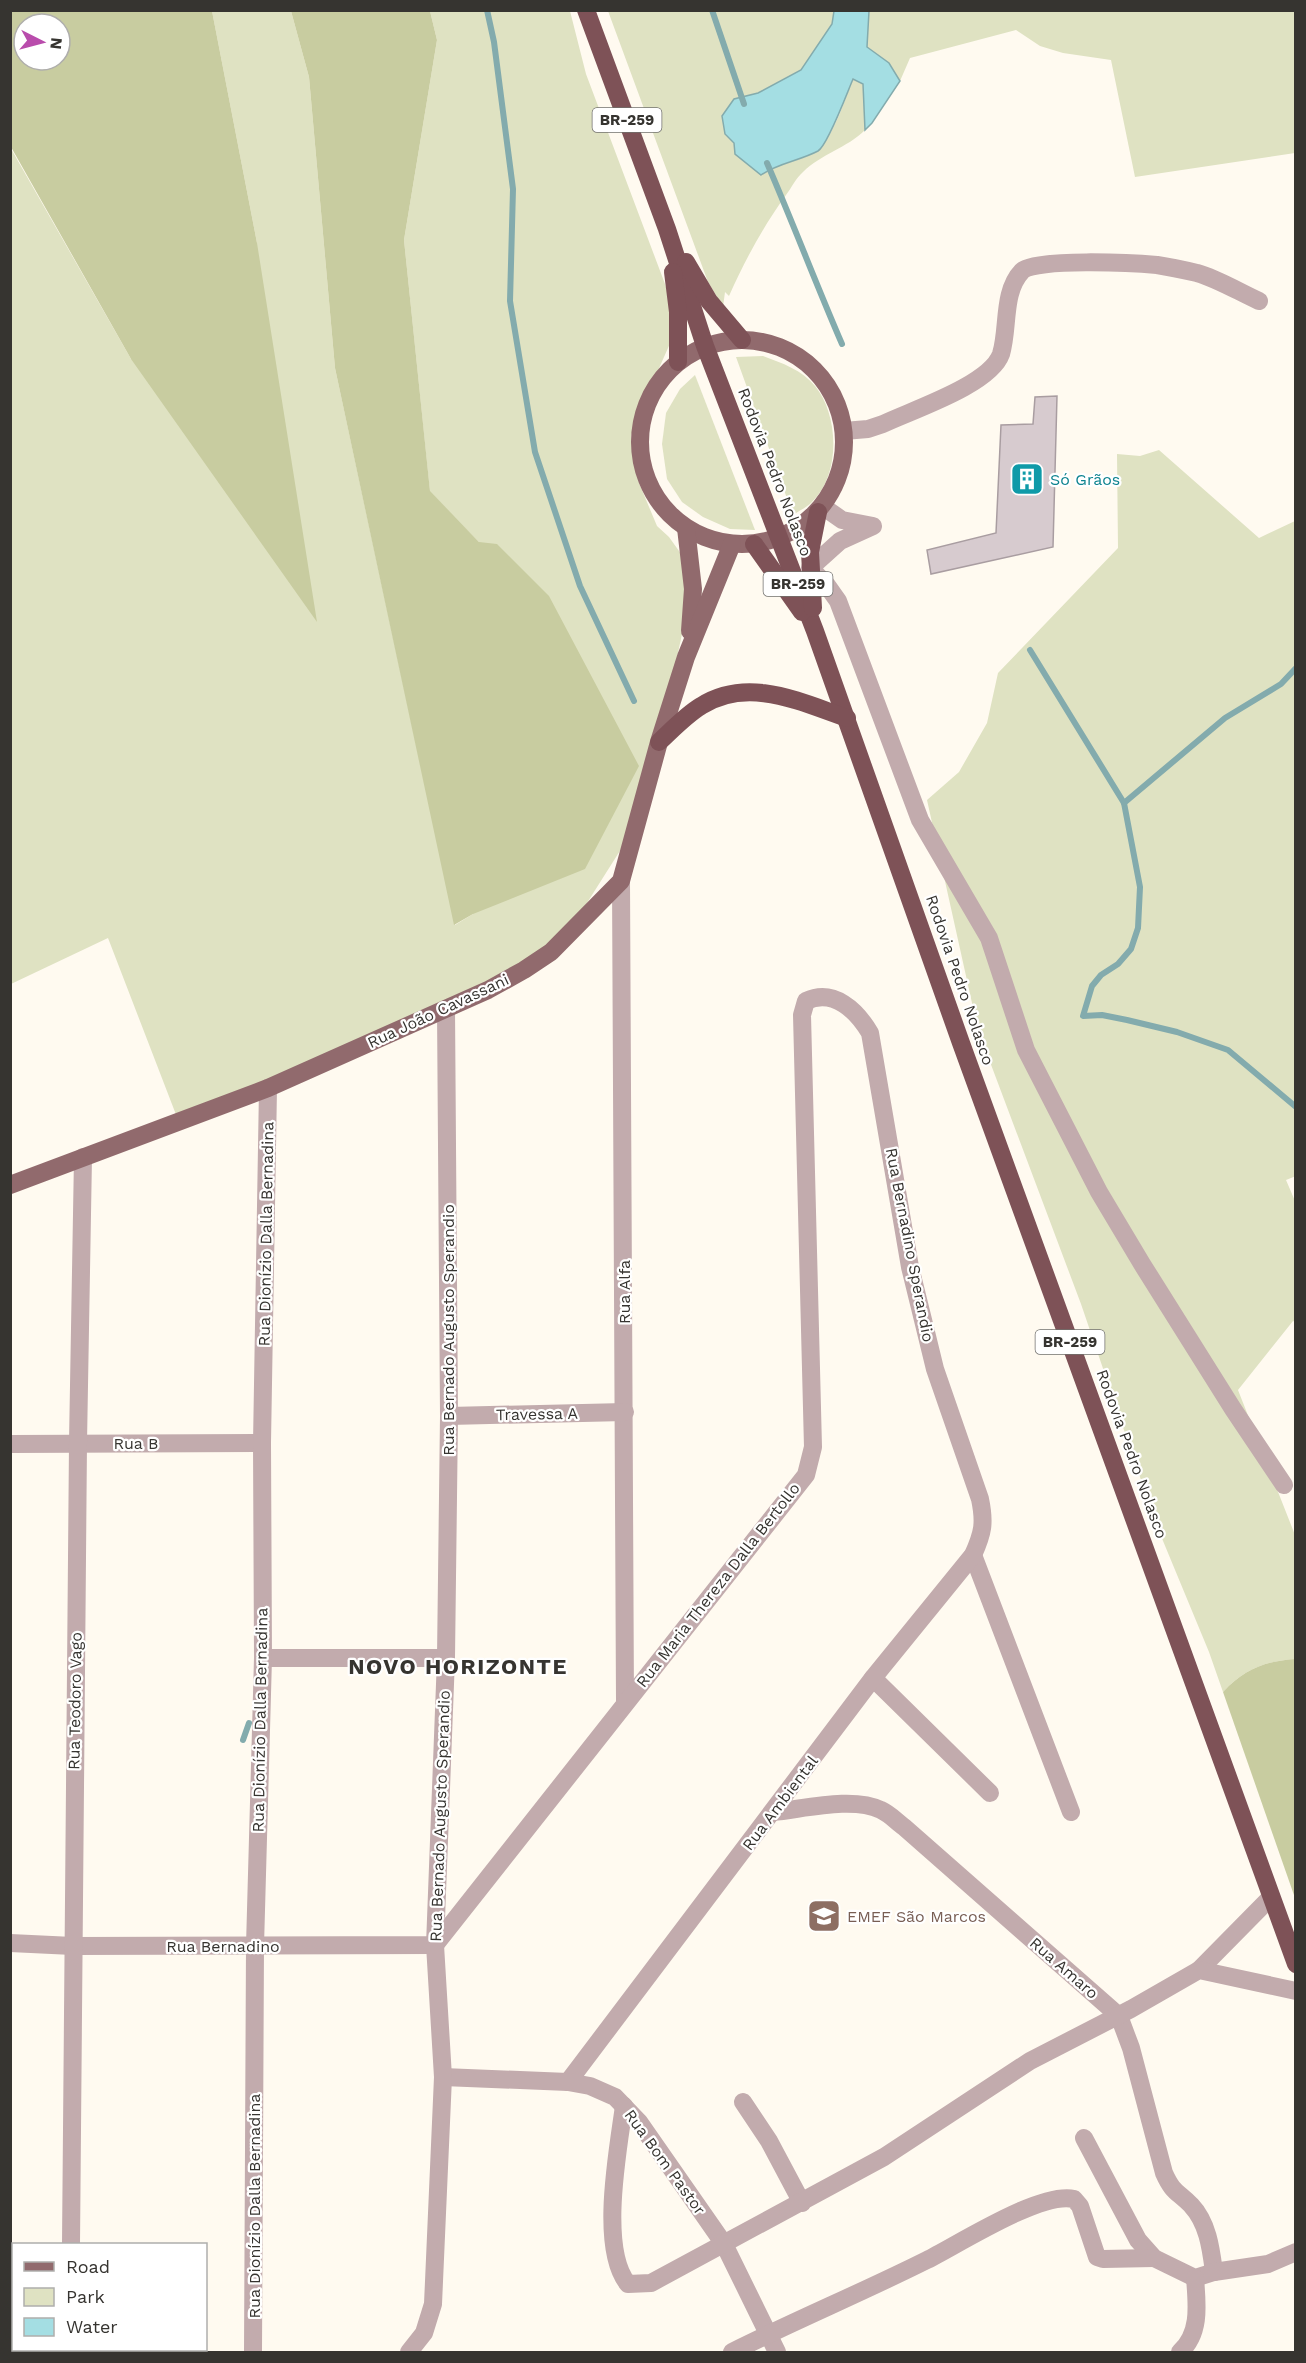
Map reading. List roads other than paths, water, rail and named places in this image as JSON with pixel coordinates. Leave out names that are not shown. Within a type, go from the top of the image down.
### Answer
[{"type":"highway","name":"Rodovia Pedro Nolasco","points":[[586,10],[668,229],[705,346],[847,718],[961,1043],[1296,1964]]},
{"type":"highway","points":[[668,229],[709,301],[742,340]]},
{"type":"highway","points":[[668,229],[678,312],[678,362]]},
{"type":"highway","points":[[815,631],[810,552],[820,509]]},
{"type":"highway","points":[[754,544],[815,631]]},
{"type":"highway","points":[[659,742],[700,706],[739,692],[771,693],[847,718]]},
{"type":"main road","points":[[742,340],[768,343],[792,352],[813,368],[830,389],[841,413],[844,431],[842,465],[833,490],[820,509],[780,538],[754,544],[732,544],[708,539],[686,528],[659,502],[647,479],[641,454],[641,428],[648,404],[661,381],[678,362],[705,346],[742,340]]},
{"type":"main road","points":[[686,528],[693,589],[693,610],[686,657]]},
{"type":"main road","points":[[686,657],[732,544]]},
{"type":"main road","name":"Rua João Cavassani","points":[[10,1185],[268,1088],[446,1010],[524,970],[551,952],[621,881],[659,742],[686,657]]},
{"type":"street","points":[[844,431],[868,429],[882,424],[969,385],[990,370],[1002,350],[1007,310],[1017,278],[1031,266],[1120,263],[1158,265],[1198,273],[1259,301]]},
{"type":"street","points":[[820,509],[842,520],[873,526],[840,542],[810,568],[826,584],[838,602],[920,820],[989,938],[1026,1050],[1099,1192],[1183,1331],[1284,1485]]},
{"type":"street","name":"Rua Alfa","points":[[621,881],[625,1703]]},
{"type":"street","name":"Rua Maria Thereza Dalla Bertollo","points":[[435,1945],[806,1475],[813,1447],[802,1015],[806,1001],[823,997],[851,1007],[870,1034]]},
{"type":"street","name":"Rua Bernado Augusto Sperandio","points":[[409,2352],[424,2332],[433,2304],[435,2288],[443,2077],[435,1945],[446,1658],[449,1416],[446,1010]]},
{"type":"street","name":"Rua Bernadino Sperandio","points":[[870,1034],[910,1267],[918,1301],[935,1369],[980,1499],[985,1521]]},
{"type":"street","name":"Rua Dionízio Dalla Bernadina","points":[[253,2352],[255,1946],[263,1658],[262,1443],[268,1088]]},
{"type":"street","name":"Rua Teodoro Vago","points":[[71,2243],[78,1443],[83,1157]]},
{"type":"street","name":"Travessa A","points":[[449,1416],[625,1412]]},
{"type":"street","name":"Rua B","points":[[10,1444],[262,1443]]},
{"type":"street","name":"Rua Ambiental","points":[[568,2082],[873,1678],[973,1555],[985,1521]]},
{"type":"street","points":[[973,1555],[1071,1812]]},
{"type":"street","points":[[263,1658],[446,1658]]},
{"type":"street","points":[[873,1678],[990,1793]]},
{"type":"street","name":"Rua Amaro","points":[[773,1812],[846,1804],[866,1804],[882,1810],[1119,2016],[1131,2048],[1164,2173],[1171,2189],[1193,2206],[1201,2219],[1211,2248],[1214,2272]]},
{"type":"street","points":[[624,2106],[615,2174],[613,2229],[618,2266],[622,2277],[628,2284],[651,2283],[884,2157],[1030,2061],[1119,2016],[1199,1970],[1271,1897]]},
{"type":"street","name":"Rua Bernadino","points":[[10,1943],[73,1946],[435,1945]]},
{"type":"street","points":[[1199,1970],[1296,1991]]},
{"type":"street","name":"Rua Bom Pastor","points":[[443,2077],[568,2082],[590,2086],[615,2097],[639,2122],[724,2244],[777,2352]]},
{"type":"street","points":[[743,2102],[769,2141],[802,2203]]},
{"type":"street","points":[[1084,2138],[1138,2240],[1154,2258],[1195,2278],[1214,2272],[1268,2264],[1296,2252]]},
{"type":"street","points":[[732,2352],[930,2259],[987,2226],[1056,2198],[1074,2199],[1080,2206],[1097,2257],[1103,2259],[1154,2258]]},
{"type":"street","points":[[1180,2352],[1188,2344],[1195,2328],[1197,2308],[1195,2278]]},
{"type":"water","points":[[834,11],[869,11],[867,47],[889,63],[900,81],[865,130],[863,84],[853,79],[822,147],[818,151],[761,175],[735,154],[734,143],[725,134],[722,116],[734,99],[758,93],[801,70],[832,24]]},
{"type":"waterway","points":[[487,10],[494,42],[513,189],[510,301],[535,452],[580,586],[634,701]]},
{"type":"waterway","points":[[712,10],[744,104]]},
{"type":"waterway","points":[[767,163],[842,344]]},
{"type":"waterway","points":[[1030,650],[1124,803],[1140,887],[1138,928],[1131,949],[1118,964],[1101,975],[1092,986],[1083,1016],[1102,1015],[1127,1020],[1177,1032],[1228,1050],[1296,1107]]},
{"type":"waterway","points":[[1124,803],[1225,718],[1281,684],[1296,668]]},
{"type":"waterway","points":[[243,1740],[249,1723]]},
{"type":"place","name":"Só Grãos","points":[[1027,479]]},
{"type":"place","name":"EMEF São Marcos","points":[[824,1916]]},
{"type":"district","name":"NOVO HORIZONTE","points":[[458,1666]]}]
